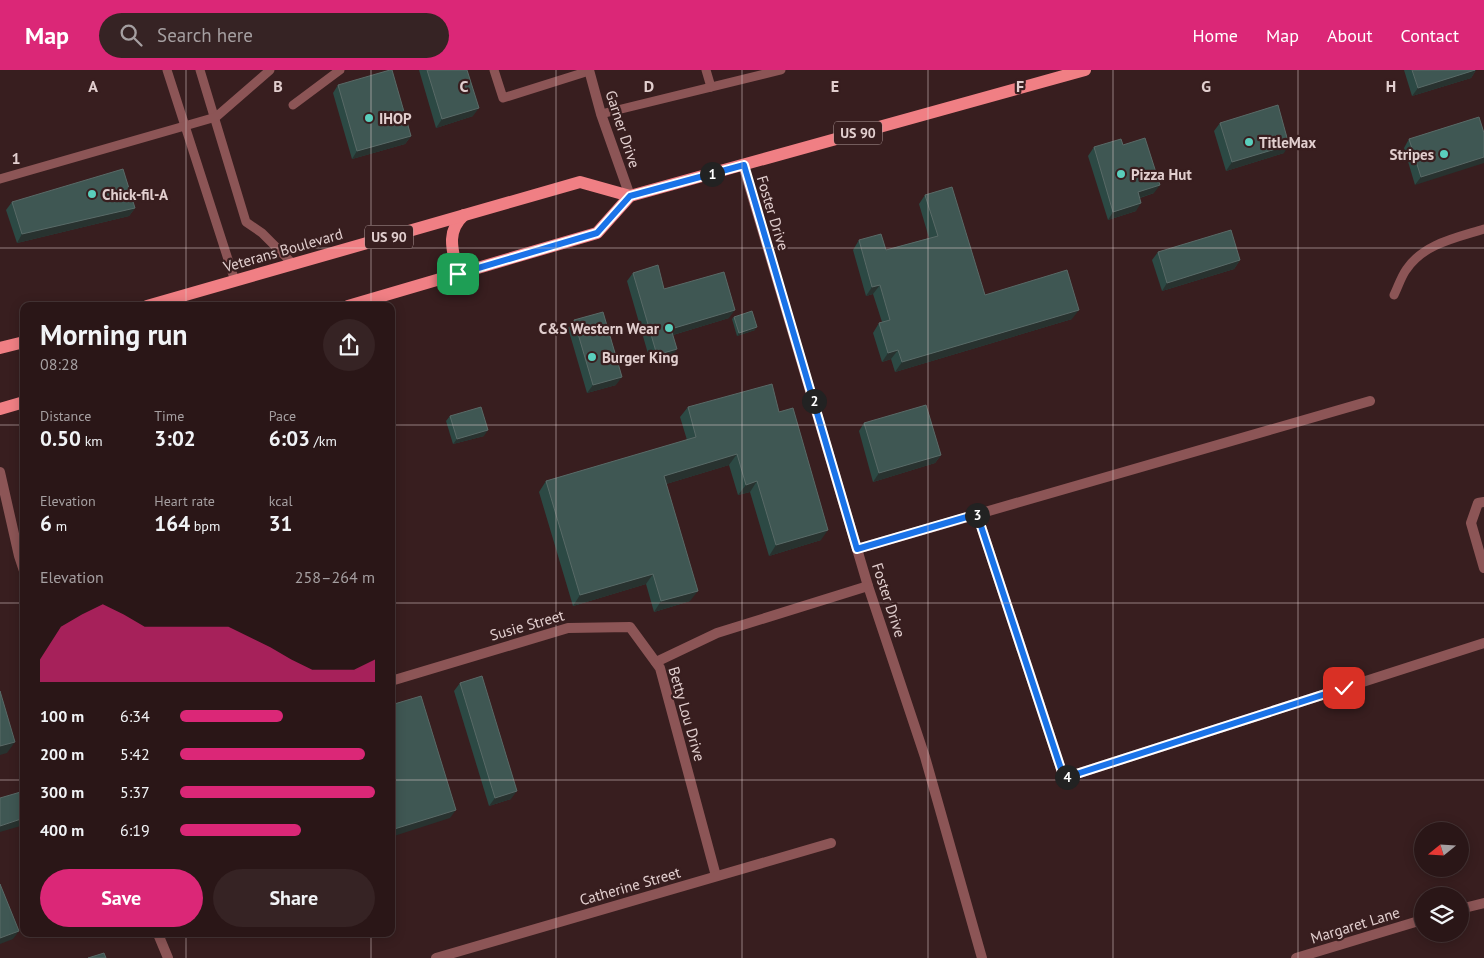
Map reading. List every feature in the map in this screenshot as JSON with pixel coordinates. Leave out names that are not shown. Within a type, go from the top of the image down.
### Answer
[{"type":"main road","name":"US 90","points":[[630,196],[1085,70]]},
{"type":"main road","name":"Veterans Boulevard","points":[[161,302],[580,182],[630,196]]},
{"type":"main road","points":[[362,302],[597,233],[630,196]]},
{"type":"main road","points":[[458,274],[453,252],[452,236],[456,223],[464,215]]},
{"type":"main road","points":[[0,348],[20,343]]},
{"type":"main road","points":[[0,409],[20,403]]},
{"type":"street","name":"Garner Drive","points":[[589,71],[601,114],[630,196]]},
{"type":"street","name":"Foster Drive","points":[[744,165],[868,586],[925,757],[982,958]]},
{"type":"street","points":[[857,549],[1370,401]]},
{"type":"street","points":[[0,472],[20,559]]},
{"type":"street","points":[[1484,502],[1478,503],[1471,523],[1484,568]]},
{"type":"street","points":[[977,514],[1064,778],[1484,642]]},
{"type":"street","name":"Betty Lou Drive","points":[[716,876],[660,668],[656,662],[717,633],[868,586]]},
{"type":"street","name":"Susie Street","points":[[395,680],[568,628],[630,627],[656,662]]},
{"type":"street","name":"Catherine Street","points":[[436,958],[831,843]]},
{"type":"street","points":[[1469,907],[1484,903]]},
{"type":"street","name":"Margaret Lane","points":[[1296,958],[1414,922]]},
{"type":"street","points":[[159,937],[168,958]]},
{"type":"lane","points":[[167,70],[235,281]]},
{"type":"lane","points":[[200,70],[216,117],[246,222],[262,233],[293,264]]},
{"type":"lane","points":[[0,179],[216,117],[270,70]]},
{"type":"lane","points":[[293,105],[340,70]]},
{"type":"lane","points":[[494,70],[503,98],[589,71]]},
{"type":"lane","points":[[706,70],[712,87]]},
{"type":"lane","points":[[601,114],[781,70]]},
{"type":"lane","points":[[1394,295],[1406,270],[1424,250],[1484,229]]},
{"type":"building","name":"IHOP","points":[[392,70],[411,136],[357,151],[338,85]]},
{"type":"building","points":[[427,70],[467,70],[479,108],[442,119]]},
{"type":"building","points":[[1412,70],[1475,70],[1418,88]]},
{"type":"building","name":"TitleMax","points":[[1278,105],[1289,145],[1232,162],[1220,123]]},
{"type":"building","name":"Stripes","points":[[1479,117],[1484,133],[1484,157],[1421,177],[1409,139]]},
{"type":"building","name":"Pizza Hut","points":[[1145,138],[1160,185],[1138,192],[1141,203],[1113,212],[1094,147],[1121,139],[1123,145]]},
{"type":"building","name":"Chick-fil-A","points":[[123,169],[135,208],[22,234],[12,202]]},
{"type":"building","points":[[952,187],[985,295],[1067,270],[1079,310],[902,362],[898,350],[888,353],[879,323],[890,320],[880,285],[872,287],[859,240],[881,234],[886,250],[938,236],[925,195]]},
{"type":"building","points":[[1231,230],[1240,260],[1167,283],[1158,252]]},
{"type":"building","name":"C&S Western Wear","points":[[658,265],[664,289],[724,272],[735,310],[671,329],[677,349],[657,355],[633,273]]},
{"type":"building","points":[[752,311],[757,327],[739,333],[734,317]]},
{"type":"building","name":"Burger King","points":[[603,312],[622,377],[593,385],[574,320]]},
{"type":"building","points":[[772,384],[779,412],[793,408],[828,530],[776,545],[757,481],[746,485],[737,454],[664,476],[698,591],[661,601],[653,574],[580,595],[546,481],[696,437],[688,407]]},
{"type":"building","points":[[926,405],[941,455],[879,473],[864,423]]},
{"type":"building","points":[[481,407],[488,430],[457,439],[450,416]]},
{"type":"building","points":[[482,676],[517,791],[495,798],[460,683]]},
{"type":"building","points":[[0,691],[15,742],[0,746]]},
{"type":"building","points":[[421,696],[456,810],[395,829],[395,704]]},
{"type":"building","points":[[20,792],[20,819],[0,826],[0,798]]},
{"type":"building","points":[[0,884],[19,931],[0,938]]},
{"type":"building","points":[[104,953],[106,958],[88,958]]},
{"type":"place","name":"IHOP","points":[[369,118]]},
{"type":"place","name":"TitleMax","points":[[1249,142]]},
{"type":"place","name":"Stripes","points":[[1444,154]]},
{"type":"place","name":"Pizza Hut","points":[[1121,174]]},
{"type":"place","name":"Chick-fil-A","points":[[92,194]]},
{"type":"place","name":"C&S Western Wear","points":[[669,328]]},
{"type":"place","name":"Burger King","points":[[592,357]]},
{"type":"route","points":[[458,274],[597,233],[630,196],[744,165],[857,549],[977,514],[1064,778],[1344,688]]}]
